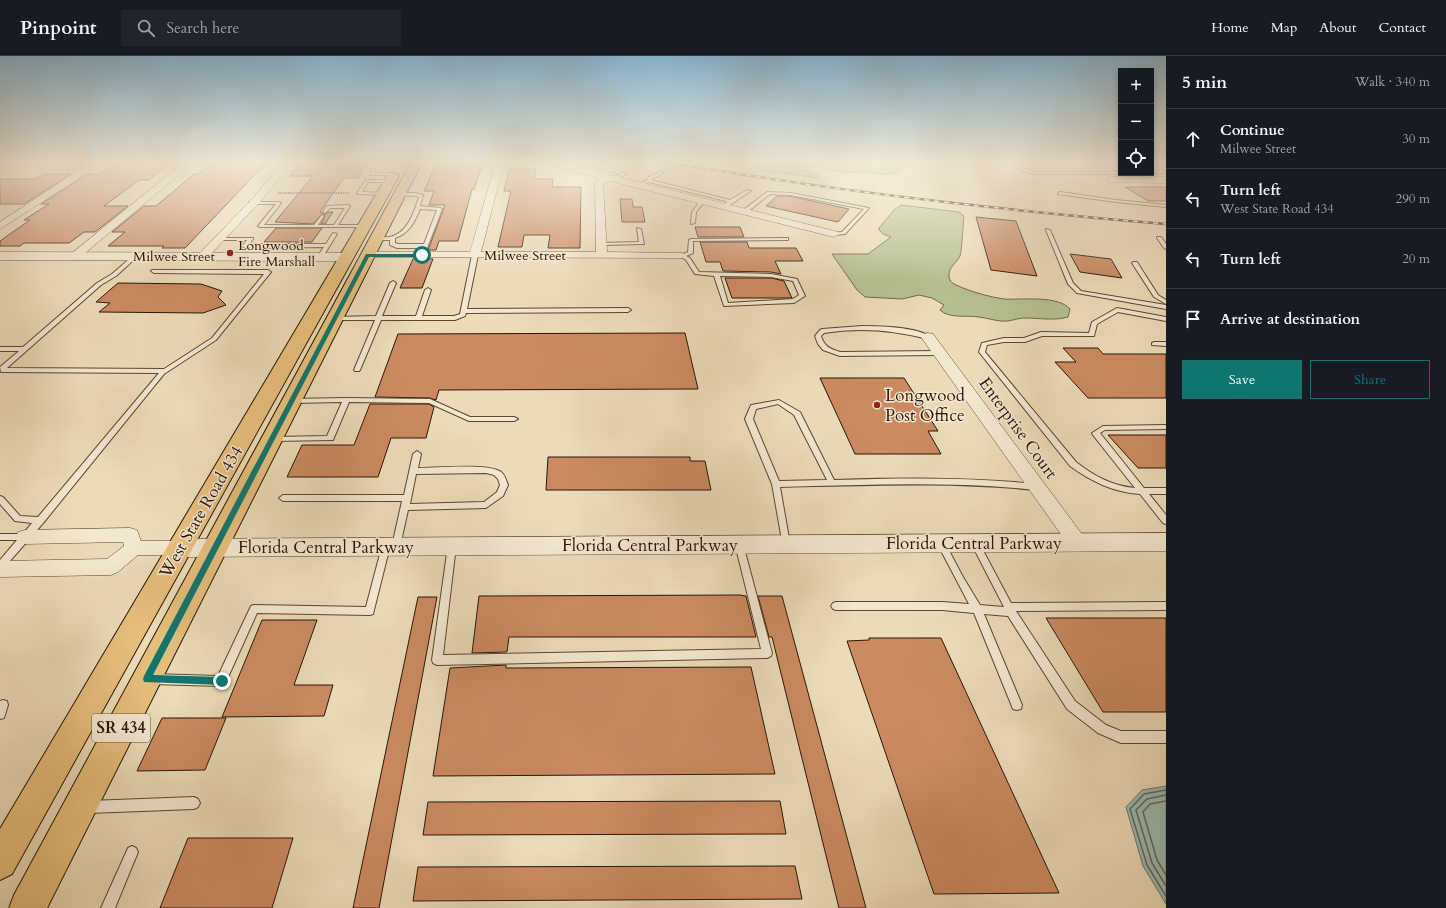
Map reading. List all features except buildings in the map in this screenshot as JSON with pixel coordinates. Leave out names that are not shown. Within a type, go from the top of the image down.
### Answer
[{"type":"main road","name":"West State Road 434","points":[[0,862],[346,254],[365,226],[379,202]]},
{"type":"main road","name":"West State Road 434","points":[[346,254],[377,239],[396,202]]},
{"type":"main road","name":"West State Road 434","points":[[26,908],[335,318],[346,254]]},
{"type":"street","points":[[0,226],[37,202]]},
{"type":"street","points":[[75,256],[141,202]]},
{"type":"street","points":[[475,255],[489,202]]},
{"type":"street","points":[[600,202],[602,255]]},
{"type":"street","points":[[708,202],[728,205],[744,212],[834,234]]},
{"type":"street","points":[[202,256],[251,203]]},
{"type":"street","name":"Milwee Street","points":[[0,256],[202,256],[346,254],[424,251],[475,255],[682,256]]},
{"type":"street","name":"Enterprise Court","points":[[928,337],[1077,542]]},
{"type":"street","points":[[0,567],[111,568],[134,548],[130,535],[25,537]]},
{"type":"street","name":"Florida Central Parkway","points":[[134,548],[1166,542]]},
{"type":"lane","points":[[377,239],[393,238],[404,233],[418,208],[420,202]]},
{"type":"lane","points":[[693,223],[694,212],[702,202]]},
{"type":"lane","points":[[728,205],[733,202]]},
{"type":"lane","points":[[744,212],[757,202]]},
{"type":"lane","points":[[833,202],[867,208],[843,233],[834,234]]},
{"type":"lane","points":[[1124,202],[1166,206]]},
{"type":"lane","points":[[251,203],[279,203],[260,226],[365,226]]},
{"type":"lane","points":[[325,212],[329,206],[348,206],[335,226]]},
{"type":"lane","points":[[393,238],[392,244],[424,251],[440,209],[418,208]]},
{"type":"lane","points":[[315,226],[322,216]]},
{"type":"lane","points":[[602,244],[642,243],[639,229]]},
{"type":"lane","points":[[1048,230],[1071,284],[1080,292],[1166,307]]},
{"type":"lane","points":[[335,234],[346,254]]},
{"type":"lane","points":[[1159,238],[1166,247]]},
{"type":"lane","points":[[218,239],[251,239],[245,246],[346,254]]},
{"type":"lane","points":[[682,256],[690,253],[691,240],[786,239]]},
{"type":"lane","points":[[335,318],[455,318],[463,315],[475,255]]},
{"type":"lane","points":[[135,256],[114,275],[99,284],[2,370],[165,371]]},
{"type":"lane","points":[[682,256],[688,259],[697,273],[717,276],[781,276],[795,280],[802,296],[794,301],[726,305],[717,276]]},
{"type":"lane","points":[[1135,263],[1156,296],[1166,302]]},
{"type":"lane","points":[[0,567],[165,371],[214,339],[268,272],[154,271]]},
{"type":"lane","points":[[357,370],[393,283]]},
{"type":"lane","points":[[418,318],[428,290]]},
{"type":"lane","points":[[464,311],[628,310]]},
{"type":"lane","points":[[1166,320],[1117,310],[1094,323],[1092,335],[1041,334],[1024,340],[1004,340],[984,344],[982,352],[1073,464],[1089,477],[1117,490],[1143,492],[1166,491]]},
{"type":"lane","points":[[928,337],[896,328],[837,328],[822,331],[818,336],[820,344],[827,351],[840,354],[939,352]]},
{"type":"lane","points":[[1154,344],[1166,344]]},
{"type":"lane","points":[[0,350],[25,350]]},
{"type":"lane","points":[[272,439],[330,438],[346,400]]},
{"type":"lane","points":[[292,402],[346,400],[430,401],[469,419],[514,419]]},
{"type":"lane","points":[[786,544],[776,484],[749,419],[753,406],[778,402],[796,414],[832,483]]},
{"type":"lane","points":[[1166,427],[1103,428],[1096,433],[1166,521]]},
{"type":"lane","points":[[147,679],[222,681],[254,609],[370,611],[405,507],[417,454]]},
{"type":"lane","points":[[405,507],[486,505],[500,494],[504,485],[502,478],[497,473],[486,470],[413,471]]},
{"type":"lane","points":[[776,484],[935,482],[1006,483],[1037,487]]},
{"type":"lane","points":[[0,498],[18,519],[41,520]]},
{"type":"lane","points":[[283,498],[407,498]]},
{"type":"lane","points":[[0,537],[25,537]]},
{"type":"lane","points":[[941,543],[977,609],[1017,704]]},
{"type":"lane","points":[[975,543],[1010,609],[1071,705],[1102,729],[1121,737],[1166,737]]},
{"type":"lane","points":[[452,546],[437,660],[767,653],[739,544]]},
{"type":"lane","points":[[836,606],[942,606],[977,609],[1010,609],[1166,606]]},
{"type":"lane","points":[[80,807],[194,803]]},
{"type":"lane","points":[[108,908],[132,852]]},
{"type":"green space","points":[[901,205],[959,212],[964,216],[960,256],[951,268],[949,274],[951,281],[954,284],[973,292],[1004,299],[1039,299],[1057,302],[1070,309],[1068,317],[1052,319],[1022,318],[1001,321],[975,316],[948,315],[940,310],[944,305],[932,298],[919,295],[902,299],[865,297],[857,290],[832,254],[868,254],[891,237],[883,234],[879,228],[894,210]]},
{"type":"water","points":[[1166,786],[1166,904],[1143,866],[1126,807],[1142,790]]},
{"type":"railway","points":[[940,202],[1166,224]]},
{"type":"place","name":"Longwood Fire Marshall","points":[[230,253]]},
{"type":"place","name":"Longwood Post Office","points":[[877,405]]},
{"type":"route","points":[[222,681],[147,679],[368,255],[422,255]]}]
